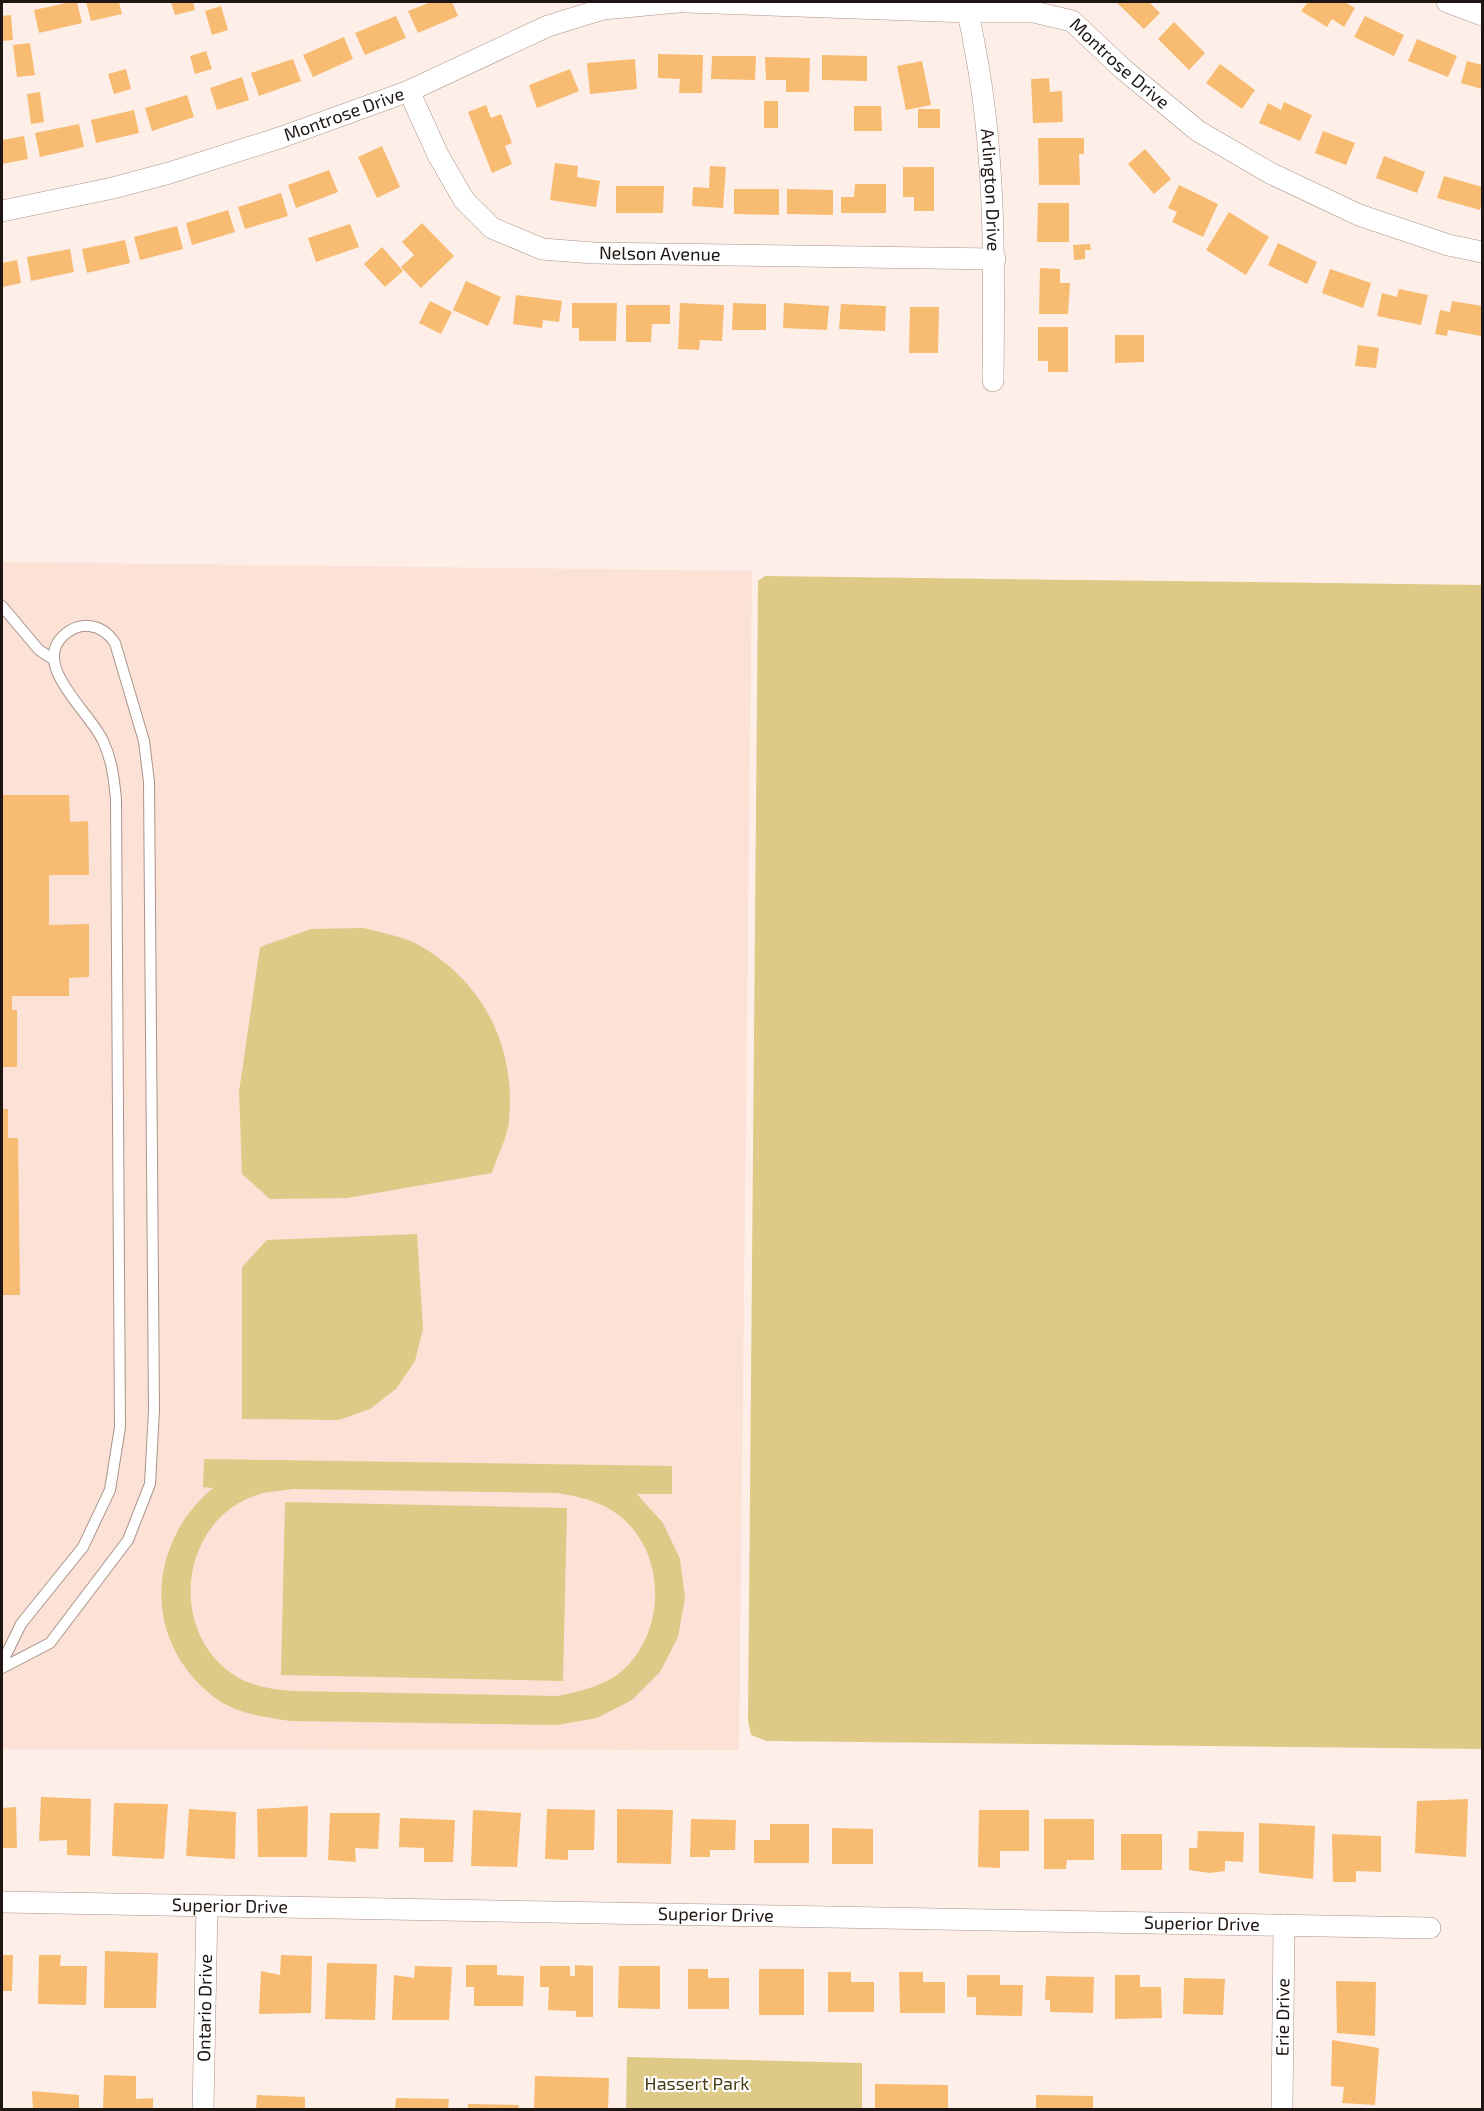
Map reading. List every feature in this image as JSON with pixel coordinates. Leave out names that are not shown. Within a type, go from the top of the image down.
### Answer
[{"type":"street","name":"Montrose Drive","points":[[2,211],[113,188],[169,173],[282,137],[409,91],[548,26],[603,9],[678,2]]},
{"type":"street","name":"Montrose Drive","points":[[687,2],[967,7],[1034,12],[1072,21],[1123,69],[1198,131],[1270,173],[1359,215],[1448,245],[1482,252]]},
{"type":"street","points":[[1448,2],[1482,15]]},
{"type":"street","name":"Arlington Drive","points":[[967,7],[982,90],[991,170],[994,258],[993,381]]},
{"type":"street","name":"Nelson Avenue","points":[[409,91],[438,155],[464,200],[492,228],[542,249],[594,253],[994,258]]},
{"type":"street","name":"Superior Drive","points":[[2,1902],[1430,1928]]},
{"type":"street","name":"Ontario Drive","points":[[203,2109],[207,1906]]},
{"type":"street","name":"Erie Drive","points":[[1282,2109],[1284,1925]]},
{"type":"lane","points":[[2,606],[39,650],[53,659]]},
{"type":"lane","points":[[79,626],[90,626],[100,628],[109,634],[115,643],[144,741],[149,782],[154,1410],[150,1484],[128,1540],[50,1643],[2,1665],[21,1624],[83,1547],[110,1490],[120,1427],[116,799],[113,768],[103,739],[56,673],[53,659],[61,637],[69,630],[79,626]]},
{"type":"shaded area","points":[[2,562],[752,571],[739,1750],[2,1749]]},
{"type":"green space","points":[[765,576],[1482,585],[1482,1749],[767,1741],[751,1735],[748,1721],[758,581]]},
{"type":"green space","points":[[364,928],[417,944],[440,959],[477,996],[500,1041],[507,1066],[510,1093],[509,1121],[504,1141],[492,1173],[347,1198],[270,1199],[242,1174],[239,1092],[260,947],[311,929]]},
{"type":"green space","points":[[417,1234],[423,1329],[415,1361],[396,1389],[370,1409],[339,1420],[242,1419],[242,1267],[267,1240]]},
{"type":"green space","points":[[204,1459],[672,1466],[672,1494],[637,1494],[663,1523],[680,1559],[685,1598],[678,1637],[660,1672],[632,1700],[597,1718],[557,1725],[291,1721],[241,1711],[214,1697],[191,1675],[174,1649],[164,1621],[161,1593],[165,1564],[175,1537],[191,1511],[213,1488],[203,1487]],"holes":[[[292,1489],[557,1493],[598,1503],[621,1517],[636,1533],[647,1552],[653,1572],[655,1594],[653,1616],[646,1637],[636,1656],[621,1672],[598,1685],[557,1696],[276,1689],[252,1684],[231,1673],[210,1653],[197,1628],[191,1602],[192,1574],[199,1548],[213,1525],[234,1506],[260,1494]]]},
{"type":"green space","points":[[285,1502],[567,1508],[563,1681],[281,1675]]},
{"type":"green space","name":"Hassert Park","points":[[627,2057],[862,2063],[862,2109],[626,2109]]},
{"type":"building","points":[[77,2],[82,23],[39,33],[34,10]]},
{"type":"building","points":[[86,2],[119,2],[122,14],[91,21]]},
{"type":"building","points":[[171,2],[193,2],[195,10],[175,15]]},
{"type":"building","points":[[431,2],[452,2],[458,16],[418,33],[408,11]]},
{"type":"building","points":[[1116,2],[1149,2],[1160,13],[1144,29]]},
{"type":"building","points":[[1308,2],[1345,2],[1355,8],[1344,27],[1332,19],[1327,27],[1301,11]]},
{"type":"building","points":[[221,6],[228,30],[212,35],[205,11]]},
{"type":"building","points":[[11,15],[13,40],[2,41],[2,16]]},
{"type":"building","points":[[396,16],[406,38],[365,55],[355,33]]},
{"type":"building","points":[[1365,16],[1404,35],[1394,56],[1354,37]]},
{"type":"building","points":[[1174,22],[1205,53],[1189,70],[1158,39]]},
{"type":"building","points":[[344,37],[353,59],[313,77],[303,55]]},
{"type":"building","points":[[1417,39],[1457,56],[1448,77],[1408,61]]},
{"type":"building","points":[[30,43],[35,75],[17,77],[13,45]]},
{"type":"building","points":[[206,51],[212,69],[195,74],[190,56]]},
{"type":"building","points":[[658,54],[703,55],[702,93],[679,93],[680,79],[658,78]]},
{"type":"building","points":[[822,55],[867,56],[867,81],[822,80]]},
{"type":"building","points":[[712,56],[756,56],[755,80],[711,79]]},
{"type":"building","points":[[765,57],[810,58],[809,92],[786,92],[786,80],[766,80]]},
{"type":"building","points":[[293,59],[301,81],[259,96],[251,73]]},
{"type":"building","points":[[635,59],[637,89],[590,94],[587,63]]},
{"type":"building","points":[[922,61],[931,105],[906,110],[897,66]]},
{"type":"building","points":[[1467,61],[1482,65],[1482,89],[1461,83]]},
{"type":"building","points":[[1220,64],[1255,90],[1242,109],[1206,83]]},
{"type":"building","points":[[126,69],[131,89],[114,94],[108,74]]},
{"type":"building","points":[[570,69],[579,91],[537,108],[529,85]]},
{"type":"building","points":[[242,77],[249,100],[217,110],[210,88]]},
{"type":"building","points":[[1049,78],[1050,92],[1062,91],[1063,122],[1033,123],[1031,79]]},
{"type":"building","points":[[40,92],[44,122],[31,124],[27,94]]},
{"type":"building","points":[[187,95],[194,117],[152,131],[145,108]]},
{"type":"building","points":[[764,101],[778,101],[778,128],[764,128]]},
{"type":"building","points":[[1284,102],[1312,115],[1300,141],[1259,123],[1268,103],[1281,110]]},
{"type":"building","points":[[486,105],[491,118],[501,114],[512,143],[505,146],[512,164],[492,173],[468,112]]},
{"type":"building","points":[[854,106],[881,106],[882,131],[854,131]]},
{"type":"building","points":[[918,109],[940,109],[940,128],[918,128]]},
{"type":"building","points":[[134,110],[139,133],[96,143],[91,120]]},
{"type":"building","points":[[79,124],[84,147],[40,157],[35,133]]},
{"type":"building","points":[[1323,131],[1355,143],[1346,165],[1315,153]]},
{"type":"building","points":[[24,136],[28,159],[2,164],[2,140]]},
{"type":"building","points":[[1038,138],[1084,138],[1084,154],[1079,154],[1080,185],[1039,185]]},
{"type":"building","points":[[382,146],[400,187],[377,198],[358,157]]},
{"type":"building","points":[[1145,149],[1171,179],[1154,194],[1128,164]]},
{"type":"building","points":[[1384,156],[1425,172],[1417,193],[1376,178]]},
{"type":"building","points":[[555,163],[578,166],[577,177],[600,181],[596,207],[550,200]]},
{"type":"building","points":[[710,166],[726,167],[723,208],[692,206],[693,187],[709,188]]},
{"type":"building","points":[[903,167],[934,167],[934,211],[914,211],[914,197],[903,197]]},
{"type":"building","points":[[329,170],[338,192],[296,208],[288,185]]},
{"type":"building","points":[[1444,176],[1482,187],[1480,210],[1437,198]]},
{"type":"building","points":[[855,184],[886,184],[886,213],[841,213],[841,197],[854,197]]},
{"type":"building","points":[[1179,185],[1218,204],[1203,237],[1172,222],[1177,212],[1168,208]]},
{"type":"building","points":[[616,186],[664,186],[663,213],[616,213]]},
{"type":"building","points":[[734,189],[779,189],[779,215],[734,214]]},
{"type":"building","points":[[787,189],[833,190],[833,215],[787,214]]},
{"type":"building","points":[[281,193],[288,216],[245,229],[238,207]]},
{"type":"building","points":[[1038,203],[1069,203],[1069,242],[1037,242]]},
{"type":"building","points":[[228,210],[235,232],[192,245],[186,223]]},
{"type":"building","points":[[1229,212],[1269,237],[1246,275],[1206,250]]},
{"type":"building","points":[[422,223],[454,256],[421,288],[401,267],[414,255],[402,242]]},
{"type":"building","points":[[350,224],[359,247],[316,262],[308,238]]},
{"type":"building","points":[[177,226],[183,249],[140,260],[134,237]]},
{"type":"building","points":[[125,240],[130,263],[87,273],[82,249]]},
{"type":"building","points":[[1278,243],[1317,262],[1307,284],[1268,265]]},
{"type":"building","points":[[1090,244],[1091,250],[1085,250],[1085,259],[1074,260],[1073,245]]},
{"type":"building","points":[[382,247],[403,271],[385,287],[364,264]]},
{"type":"building","points":[[70,249],[74,272],[31,281],[27,257]]},
{"type":"building","points":[[17,260],[21,283],[2,287],[2,263]]},
{"type":"building","points":[[1040,268],[1060,269],[1060,283],[1070,283],[1068,314],[1039,314]]},
{"type":"building","points":[[1330,269],[1371,283],[1363,308],[1322,293]]},
{"type":"building","points":[[466,281],[501,297],[488,326],[453,310]]},
{"type":"building","points":[[1399,289],[1428,295],[1421,325],[1377,316],[1382,293],[1397,297]]},
{"type":"building","points":[[516,295],[562,301],[559,322],[543,320],[542,328],[513,324]]},
{"type":"building","points":[[430,301],[452,312],[441,334],[419,323]]},
{"type":"building","points":[[1452,301],[1482,306],[1481,336],[1448,330],[1447,336],[1435,334],[1440,310],[1450,312]]},
{"type":"building","points":[[572,303],[617,303],[616,341],[579,341],[579,328],[572,328]]},
{"type":"building","points":[[680,303],[724,305],[722,341],[700,340],[699,350],[678,349]]},
{"type":"building","points":[[733,303],[766,304],[766,330],[732,330]]},
{"type":"building","points":[[784,303],[829,306],[827,330],[783,328]]},
{"type":"building","points":[[841,304],[886,306],[885,331],[839,329]]},
{"type":"building","points":[[626,305],[670,305],[670,324],[652,324],[651,342],[626,342]]},
{"type":"building","points":[[910,307],[939,307],[938,353],[909,353]]},
{"type":"building","points":[[1038,327],[1068,327],[1068,372],[1048,372],[1048,361],[1038,361]]},
{"type":"building","points":[[1115,335],[1144,335],[1144,362],[1115,363]]},
{"type":"building","points":[[1358,345],[1379,348],[1376,368],[1355,366]]},
{"type":"building","points":[[2,795],[69,795],[70,822],[88,821],[89,875],[49,875],[49,925],[89,924],[89,977],[69,978],[69,996],[12,996],[12,1010],[17,1010],[17,1067],[2,1067]]},
{"type":"building","points":[[2,1109],[8,1109],[8,1138],[18,1138],[20,1295],[2,1295]]},
{"type":"building","points":[[41,1797],[91,1799],[90,1856],[67,1855],[67,1840],[39,1841]]},
{"type":"building","points":[[1468,1799],[1466,1857],[1415,1853],[1417,1801]]},
{"type":"building","points":[[114,1803],[168,1804],[164,1859],[112,1856]]},
{"type":"building","points":[[308,1806],[307,1857],[258,1857],[257,1809]]},
{"type":"building","points":[[16,1807],[17,1848],[2,1848],[2,1808]]},
{"type":"building","points":[[189,1809],[236,1812],[235,1859],[186,1856]]},
{"type":"building","points":[[547,1809],[595,1810],[594,1850],[568,1850],[568,1860],[545,1859]]},
{"type":"building","points":[[617,1809],[673,1810],[671,1864],[617,1863]]},
{"type":"building","points":[[473,1810],[521,1813],[517,1867],[471,1866]]},
{"type":"building","points":[[979,1810],[1029,1810],[1029,1851],[1000,1851],[1000,1868],[978,1867]]},
{"type":"building","points":[[330,1813],[380,1813],[378,1849],[355,1848],[356,1862],[328,1860]]},
{"type":"building","points":[[400,1818],[455,1820],[453,1862],[424,1862],[424,1848],[399,1847]]},
{"type":"building","points":[[691,1819],[736,1820],[735,1850],[710,1850],[710,1857],[690,1857]]},
{"type":"building","points":[[1044,1819],[1094,1819],[1094,1860],[1067,1860],[1066,1869],[1044,1869]]},
{"type":"building","points":[[1259,1823],[1315,1826],[1313,1879],[1259,1873]]},
{"type":"building","points":[[770,1824],[809,1824],[809,1863],[754,1863],[754,1840],[770,1840]]},
{"type":"building","points":[[832,1828],[873,1829],[873,1864],[832,1864]]},
{"type":"building","points":[[1198,1831],[1244,1832],[1243,1862],[1225,1861],[1225,1871],[1210,1873],[1189,1870],[1189,1848],[1197,1848]]},
{"type":"building","points":[[1121,1834],[1162,1834],[1162,1870],[1121,1870]]},
{"type":"building","points":[[1332,1834],[1381,1836],[1381,1872],[1356,1871],[1356,1882],[1333,1882]]},
{"type":"building","points":[[105,1951],[158,1953],[156,2008],[104,2008]]},
{"type":"building","points":[[2,1955],[13,1955],[12,1991],[2,1991]]},
{"type":"building","points":[[39,1955],[61,1955],[60,1966],[87,1966],[86,2005],[38,2004]]},
{"type":"building","points":[[281,1955],[312,1956],[311,2013],[259,2014],[261,1971],[280,1975]]},
{"type":"building","points":[[327,1963],[377,1964],[375,2020],[325,2019]]},
{"type":"building","points":[[466,1965],[497,1965],[497,1975],[524,1976],[523,2006],[474,2006],[474,1987],[466,1987]]},
{"type":"building","points":[[575,1965],[593,1966],[593,2017],[576,2017],[576,2011],[548,2010],[549,1987],[540,1987],[540,1966],[570,1966],[570,1976],[575,1976]]},
{"type":"building","points":[[415,1966],[452,1967],[449,2020],[392,2020],[394,1975],[414,1978]]},
{"type":"building","points":[[619,1966],[660,1966],[660,2009],[618,2008]]},
{"type":"building","points":[[688,1969],[708,1969],[708,1978],[729,1978],[729,2009],[688,2009]]},
{"type":"building","points":[[759,1969],[804,1969],[804,2015],[759,2015]]},
{"type":"building","points":[[828,1972],[851,1972],[851,1982],[874,1982],[874,2012],[828,2012]]},
{"type":"building","points":[[899,1972],[923,1972],[923,1982],[945,1982],[945,2013],[900,2013]]},
{"type":"building","points":[[967,1975],[1000,1975],[1000,1985],[1023,1985],[1022,2016],[976,2015],[976,1997],[967,1997]]},
{"type":"building","points":[[1115,1975],[1140,1975],[1140,1987],[1161,1987],[1162,2018],[1115,2019]]},
{"type":"building","points":[[1046,1976],[1094,1977],[1093,2013],[1050,2012],[1050,2000],[1045,2000]]},
{"type":"building","points":[[1184,1978],[1225,1979],[1223,2015],[1183,2014]]},
{"type":"building","points":[[1336,1981],[1376,1982],[1375,2036],[1337,2033]]},
{"type":"building","points":[[1332,2040],[1379,2048],[1375,2105],[1342,2103],[1344,2087],[1331,2086]]},
{"type":"building","points":[[104,2075],[136,2076],[136,2099],[153,2098],[153,2110],[103,2110]]},
{"type":"building","points":[[535,2076],[609,2078],[608,2110],[534,2110]]},
{"type":"building","points":[[875,2084],[948,2085],[948,2110],[875,2110]]},
{"type":"building","points":[[32,2091],[79,2095],[79,2110],[33,2110]]},
{"type":"building","points":[[257,2095],[305,2097],[305,2110],[256,2110]]},
{"type":"building","points":[[1036,2095],[1093,2096],[1093,2110],[1036,2110]]},
{"type":"building","points":[[396,2098],[449,2099],[448,2110],[395,2110]]},
{"type":"building","points":[[468,2104],[519,2105],[518,2110],[468,2110]]}]
